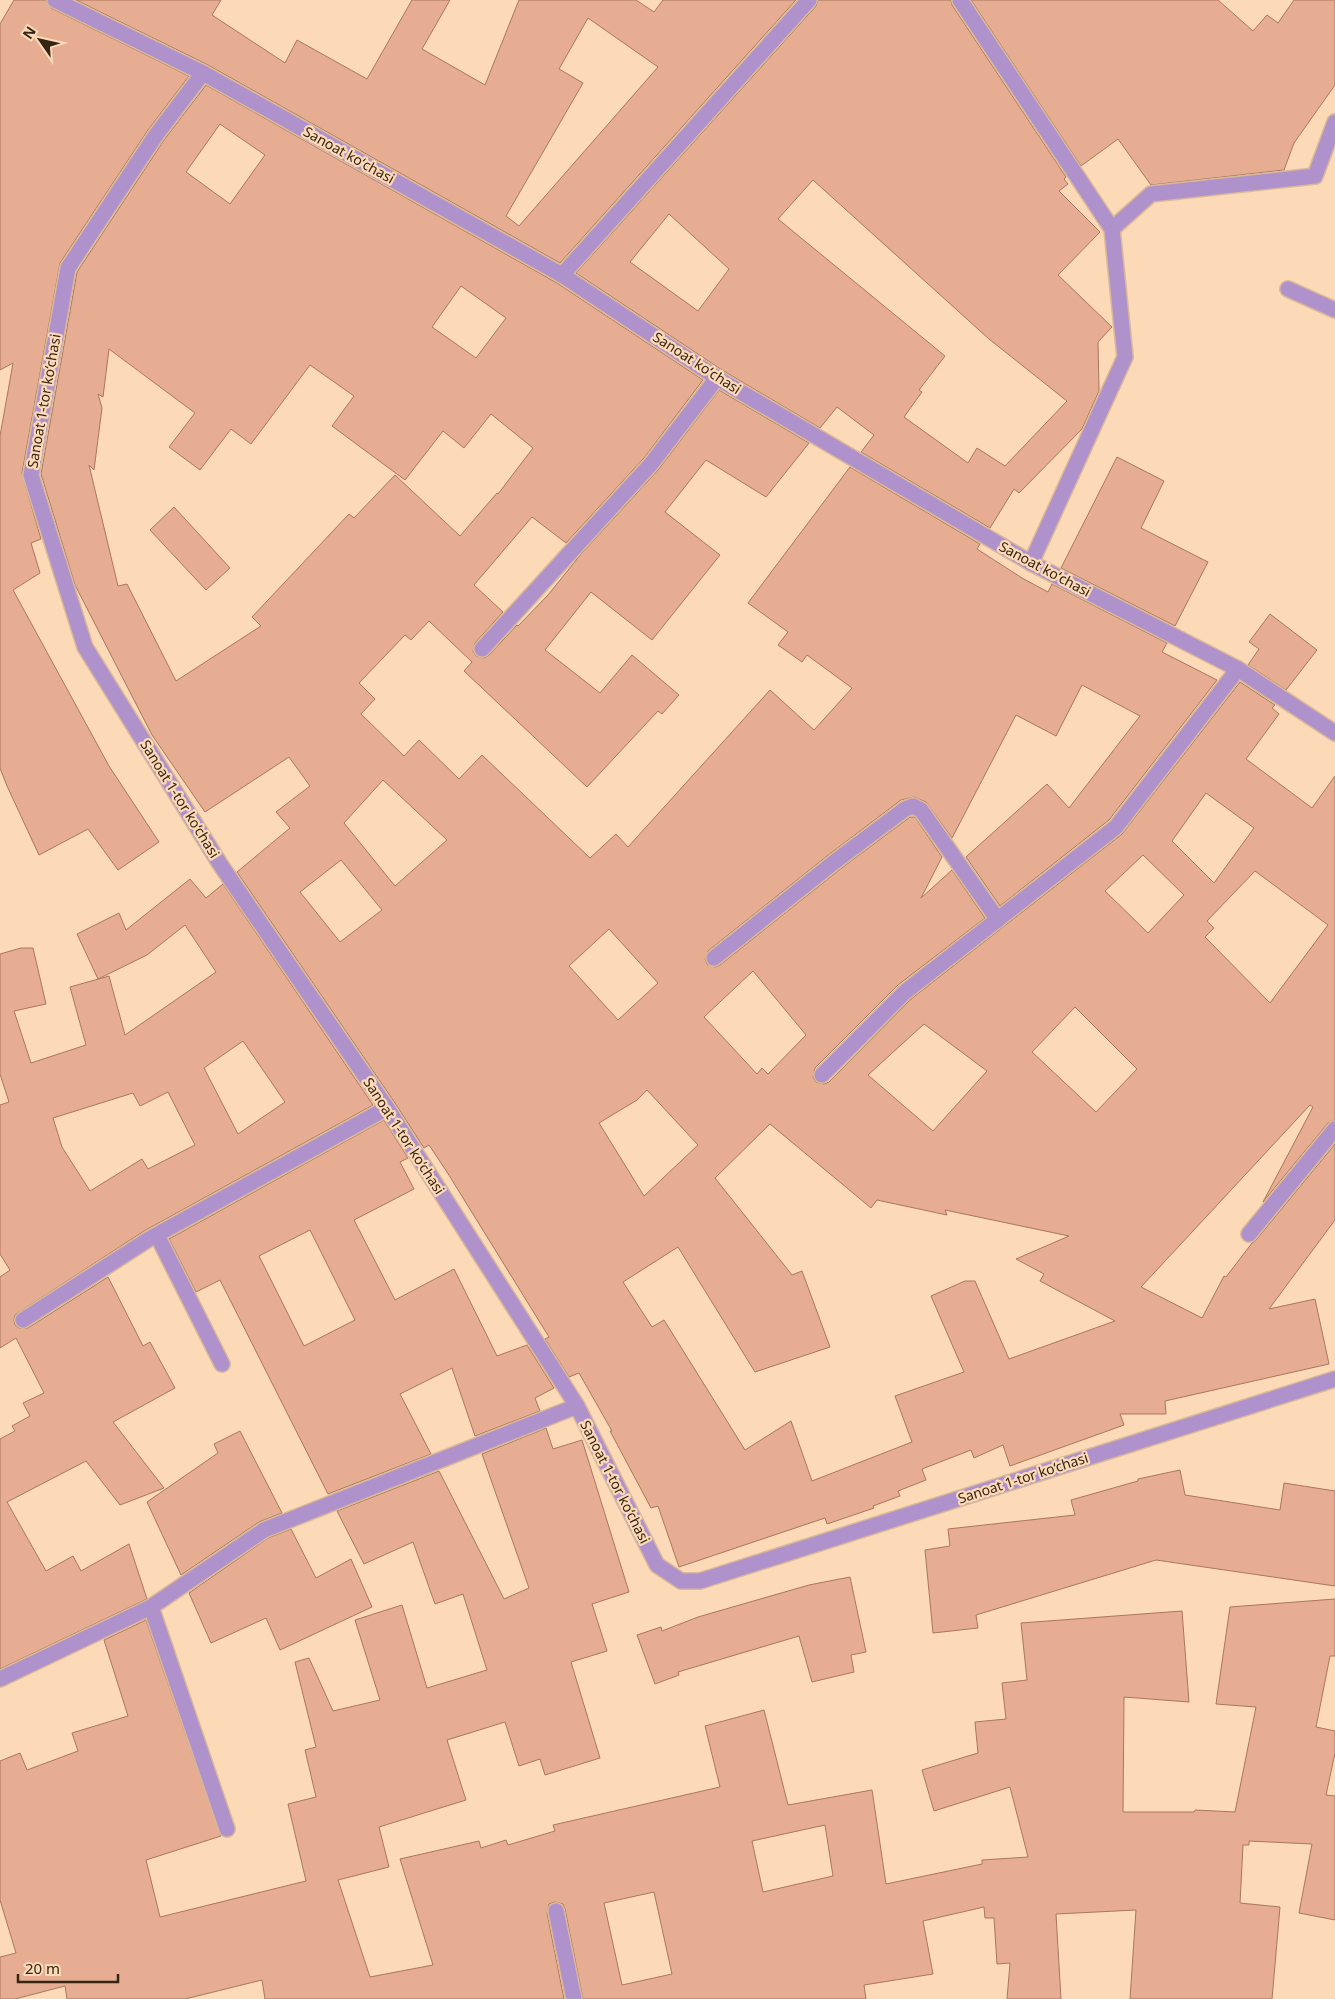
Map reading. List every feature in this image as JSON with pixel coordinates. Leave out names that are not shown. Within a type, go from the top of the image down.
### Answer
[{"type":"street","name":"Sanoat koʻchasi","points":[[55,0],[203,73],[562,276],[717,378],[1031,563],[1238,669],[1335,733]]},
{"type":"street","points":[[562,276],[809,0]]},
{"type":"street","points":[[960,0],[1112,230],[1125,357],[1031,563]]},
{"type":"street","name":"Sanoat 1-tor ko‘chasi","points":[[203,73],[156,134],[68,268],[31,475],[85,646],[220,864],[387,1108],[577,1406],[657,1565],[681,1581],[700,1581],[1335,1379]]},
{"type":"street","points":[[1112,230],[1152,194],[1314,176],[1335,122]]},
{"type":"street","points":[[1288,288],[1335,310]]},
{"type":"street","points":[[482,649],[651,464],[717,378]]},
{"type":"street","points":[[822,1075],[905,992],[1116,827],[1238,669]]},
{"type":"street","points":[[714,958],[833,863],[913,806],[921,810],[998,920]]},
{"type":"street","points":[[23,1320],[157,1234],[387,1108]]},
{"type":"street","points":[[1249,1234],[1335,1129]]},
{"type":"street","points":[[157,1234],[222,1364]]},
{"type":"street","points":[[0,1679],[151,1608],[264,1530],[577,1406]]},
{"type":"street","points":[[151,1608],[227,1829]]},
{"type":"street","points":[[556,1911],[574,1999]]},
{"type":"building","points":[[14,0],[46,0],[51,8],[189,76],[148,130],[60,263],[22,473],[41,539],[31,543],[40,573],[13,590],[109,766],[159,842],[118,870],[88,829],[39,855],[0,768],[0,436],[13,363],[0,370],[0,24]]},
{"type":"building","points":[[76,0],[221,0],[212,15],[285,63],[297,40],[367,79],[412,0],[450,0],[422,49],[485,85],[519,0],[636,0],[654,12],[663,0],[796,0],[560,263],[208,65]],"holes":[[[588,18],[658,67],[519,226],[506,216],[583,83],[559,69]]]},
{"type":"building","points":[[818,0],[951,0],[952,5],[1066,177],[1064,179],[1068,184],[1059,191],[1100,232],[1058,275],[1112,327],[1098,342],[1099,391],[1082,429],[1019,493],[1014,489],[990,528],[861,452],[874,435],[837,407],[820,428],[722,370],[576,273],[816,6]],"holes":[[[813,180],[989,339],[1067,401],[1005,466],[977,448],[968,463],[904,417],[922,392],[919,390],[945,356],[778,219]],[[669,214],[729,269],[698,311],[630,262]]]},
{"type":"building","points":[[971,0],[1218,0],[1253,31],[1267,15],[1278,23],[1294,0],[1335,0],[1335,85],[1294,143],[1284,170],[1151,185],[1118,139],[1081,166]]},
{"type":"building","points":[[206,85],[557,283],[703,380],[644,458],[566,543],[532,517],[474,585],[503,612],[475,643],[473,651],[476,656],[484,658],[489,655],[548,595],[581,554],[658,470],[719,390],[809,443],[766,497],[706,460],[665,512],[720,555],[652,640],[591,592],[545,650],[600,693],[632,655],[679,695],[662,714],[658,711],[587,787],[464,671],[472,662],[429,621],[411,640],[405,635],[359,683],[375,699],[361,714],[404,756],[419,740],[459,779],[482,755],[590,858],[616,834],[628,847],[770,690],[814,730],[852,688],[807,655],[802,662],[778,645],[788,632],[748,603],[850,467],[980,544],[977,549],[1022,578],[1048,592],[1052,584],[1167,643],[1162,652],[1217,680],[1109,820],[1000,906],[966,857],[1047,784],[1069,808],[1140,716],[1082,685],[1056,736],[1016,715],[952,838],[926,802],[914,797],[901,800],[708,951],[705,959],[707,964],[715,967],[720,965],[839,870],[910,817],[915,817],[942,857],[921,898],[952,870],[985,918],[898,985],[815,1068],[813,1077],[816,1082],[824,1084],[829,1082],[911,999],[1122,834],[1240,682],[1275,705],[1272,708],[1279,714],[1246,759],[1312,808],[1335,776],[1335,1120],[1328,1123],[1263,1202],[1313,1107],[1310,1105],[1141,1287],[1202,1318],[1224,1276],[1226,1277],[1335,1144],[1335,1220],[1269,1309],[1315,1299],[1329,1364],[1165,1401],[1166,1414],[1120,1414],[1124,1425],[1010,1466],[1003,1445],[974,1458],[971,1450],[922,1469],[926,1480],[898,1491],[900,1496],[873,1506],[874,1508],[827,1524],[825,1518],[679,1567],[658,1506],[651,1508],[610,1431],[612,1431],[579,1373],[569,1377],[545,1339],[549,1337],[447,1172],[429,1145],[424,1148],[237,872],[290,828],[276,812],[310,786],[289,757],[205,812],[152,735],[75,585],[41,474],[77,272],[164,140]],"holes":[[[220,124],[265,155],[230,204],[186,172]],[[461,286],[506,318],[476,358],[432,327]],[[109,349],[195,413],[169,447],[200,470],[231,429],[251,444],[310,365],[354,396],[332,426],[405,480],[443,431],[464,448],[491,414],[533,448],[498,494],[460,536],[395,475],[354,518],[349,514],[252,617],[261,626],[176,681],[127,584],[118,586],[89,465],[94,470],[102,408],[98,394],[103,397]],[[383,780],[447,840],[395,886],[344,823]],[[1206,793],[1254,828],[1214,883],[1172,841]],[[1143,855],[1184,895],[1148,933],[1105,891]],[[341,860],[382,910],[340,942],[300,892]],[[1255,871],[1328,925],[1270,1003],[1205,937],[1214,928],[1207,921]],[[609,929],[658,983],[618,1020],[569,966]],[[753,971],[806,1035],[768,1074],[762,1068],[757,1074],[704,1017]],[[1075,1007],[1137,1069],[1096,1112],[1032,1052]],[[924,1024],[987,1071],[933,1131],[868,1075]],[[647,1090],[698,1145],[644,1196],[599,1123],[637,1100]],[[770,1124],[871,1208],[877,1200],[947,1215],[945,1210],[1069,1236],[1016,1259],[1044,1274],[1040,1281],[1115,1321],[1009,1359],[975,1281],[965,1281],[931,1296],[964,1372],[895,1396],[912,1442],[812,1481],[791,1421],[745,1450],[664,1320],[652,1327],[623,1282],[678,1247],[755,1372],[830,1347],[802,1271],[792,1275],[715,1178]]]},
{"type":"building","points":[[1117,457],[1164,481],[1141,528],[1208,562],[1175,626],[1061,568]]},
{"type":"building","points":[[174,507],[230,568],[206,590],[150,530]]},
{"type":"building","points":[[1270,614],[1317,650],[1286,690],[1248,665],[1259,649],[1249,642]]},
{"type":"building","points":[[190,879],[206,898],[223,884],[373,1105],[144,1231],[15,1315],[15,1325],[19,1328],[28,1328],[108,1277],[143,1346],[150,1342],[175,1388],[113,1422],[164,1488],[120,1505],[86,1461],[7,1502],[46,1571],[73,1556],[81,1571],[129,1544],[147,1599],[0,1669],[0,1439],[15,1431],[12,1426],[30,1416],[23,1403],[44,1393],[16,1338],[0,1348],[0,1277],[10,1270],[0,1254],[0,1105],[9,1102],[0,1074],[0,954],[21,948],[33,948],[46,1004],[14,1011],[31,1063],[86,1045],[70,987],[109,976],[125,1035],[216,972],[185,925],[147,955],[98,979],[77,934],[119,913],[126,930]],"holes":[[[243,1041],[285,1102],[238,1134],[204,1068]],[[168,1092],[195,1145],[148,1169],[142,1159],[90,1191],[62,1147],[53,1118],[133,1093],[140,1106]]]},
{"type":"building","points":[[384,1120],[408,1158],[400,1162],[414,1189],[354,1220],[395,1300],[454,1269],[497,1356],[527,1345],[554,1388],[535,1398],[540,1411],[475,1436],[452,1368],[400,1394],[431,1454],[328,1494],[220,1280],[196,1292],[169,1239]],"holes":[[[310,1230],[355,1320],[304,1346],[259,1256]]]},
{"type":"building","points":[[546,1428],[553,1449],[582,1440],[629,1592],[592,1604],[607,1651],[571,1662],[600,1758],[545,1775],[540,1759],[519,1766],[505,1722],[447,1740],[466,1800],[379,1827],[389,1867],[338,1880],[370,1977],[433,1965],[400,1859],[479,1841],[481,1848],[506,1840],[508,1845],[555,1831],[553,1825],[720,1787],[705,1726],[764,1710],[788,1805],[872,1790],[886,1884],[982,1864],[982,1860],[1028,1857],[1010,1787],[934,1811],[922,1770],[978,1753],[975,1722],[1006,1719],[1002,1683],[1027,1680],[1021,1623],[1182,1611],[1189,1702],[1124,1697],[1123,1812],[1194,1812],[1195,1810],[1235,1812],[1256,1707],[1216,1704],[1230,1607],[1335,1599],[1335,1656],[1330,1656],[1316,1727],[1335,1731],[1335,1753],[1326,1795],[1335,1796],[1335,1920],[1299,1913],[1312,1844],[1249,1841],[1249,1845],[1243,1845],[1240,1903],[1280,1907],[1272,1999],[1130,1999],[1136,1910],[1056,1914],[1061,1999],[1007,1999],[1010,1963],[997,1964],[994,1918],[985,1918],[984,1907],[923,1921],[933,1974],[864,1985],[866,1999],[583,1999],[565,1909],[563,1904],[555,1902],[549,1904],[547,1913],[564,1999],[265,1999],[262,1980],[185,1999],[67,1999],[65,1986],[15,1999],[0,1999],[0,1957],[16,1953],[0,1900],[0,1761],[20,1753],[27,1770],[78,1751],[72,1733],[128,1716],[104,1640],[146,1620],[221,1836],[146,1860],[160,1917],[306,1881],[288,1804],[316,1797],[305,1750],[316,1747],[295,1662],[309,1658],[333,1711],[380,1700],[355,1620],[402,1605],[427,1688],[487,1670],[463,1594],[435,1604],[413,1542],[364,1564],[337,1511],[439,1471],[504,1599],[529,1588],[482,1454]],"holes":[[[825,1825],[833,1876],[763,1892],[752,1841]],[[654,1892],[672,1974],[622,1985],[604,1903]]]},
{"type":"building","points":[[240,1431],[282,1513],[259,1522],[181,1575],[147,1502],[218,1453],[214,1444]]},
{"type":"building","points":[[1180,1470],[1185,1495],[1280,1510],[1284,1483],[1335,1491],[1335,1586],[1156,1560],[976,1615],[978,1628],[933,1633],[925,1550],[950,1546],[948,1529],[1075,1515],[1071,1500],[1138,1481],[1138,1479]]},
{"type":"building","points":[[291,1529],[316,1578],[351,1559],[372,1607],[280,1650],[266,1618],[211,1643],[189,1593],[268,1538]]},
{"type":"building","points":[[850,1577],[866,1652],[851,1655],[854,1672],[812,1682],[799,1636],[678,1672],[679,1675],[655,1684],[637,1635],[661,1627],[662,1631],[698,1617],[809,1585]]}]
